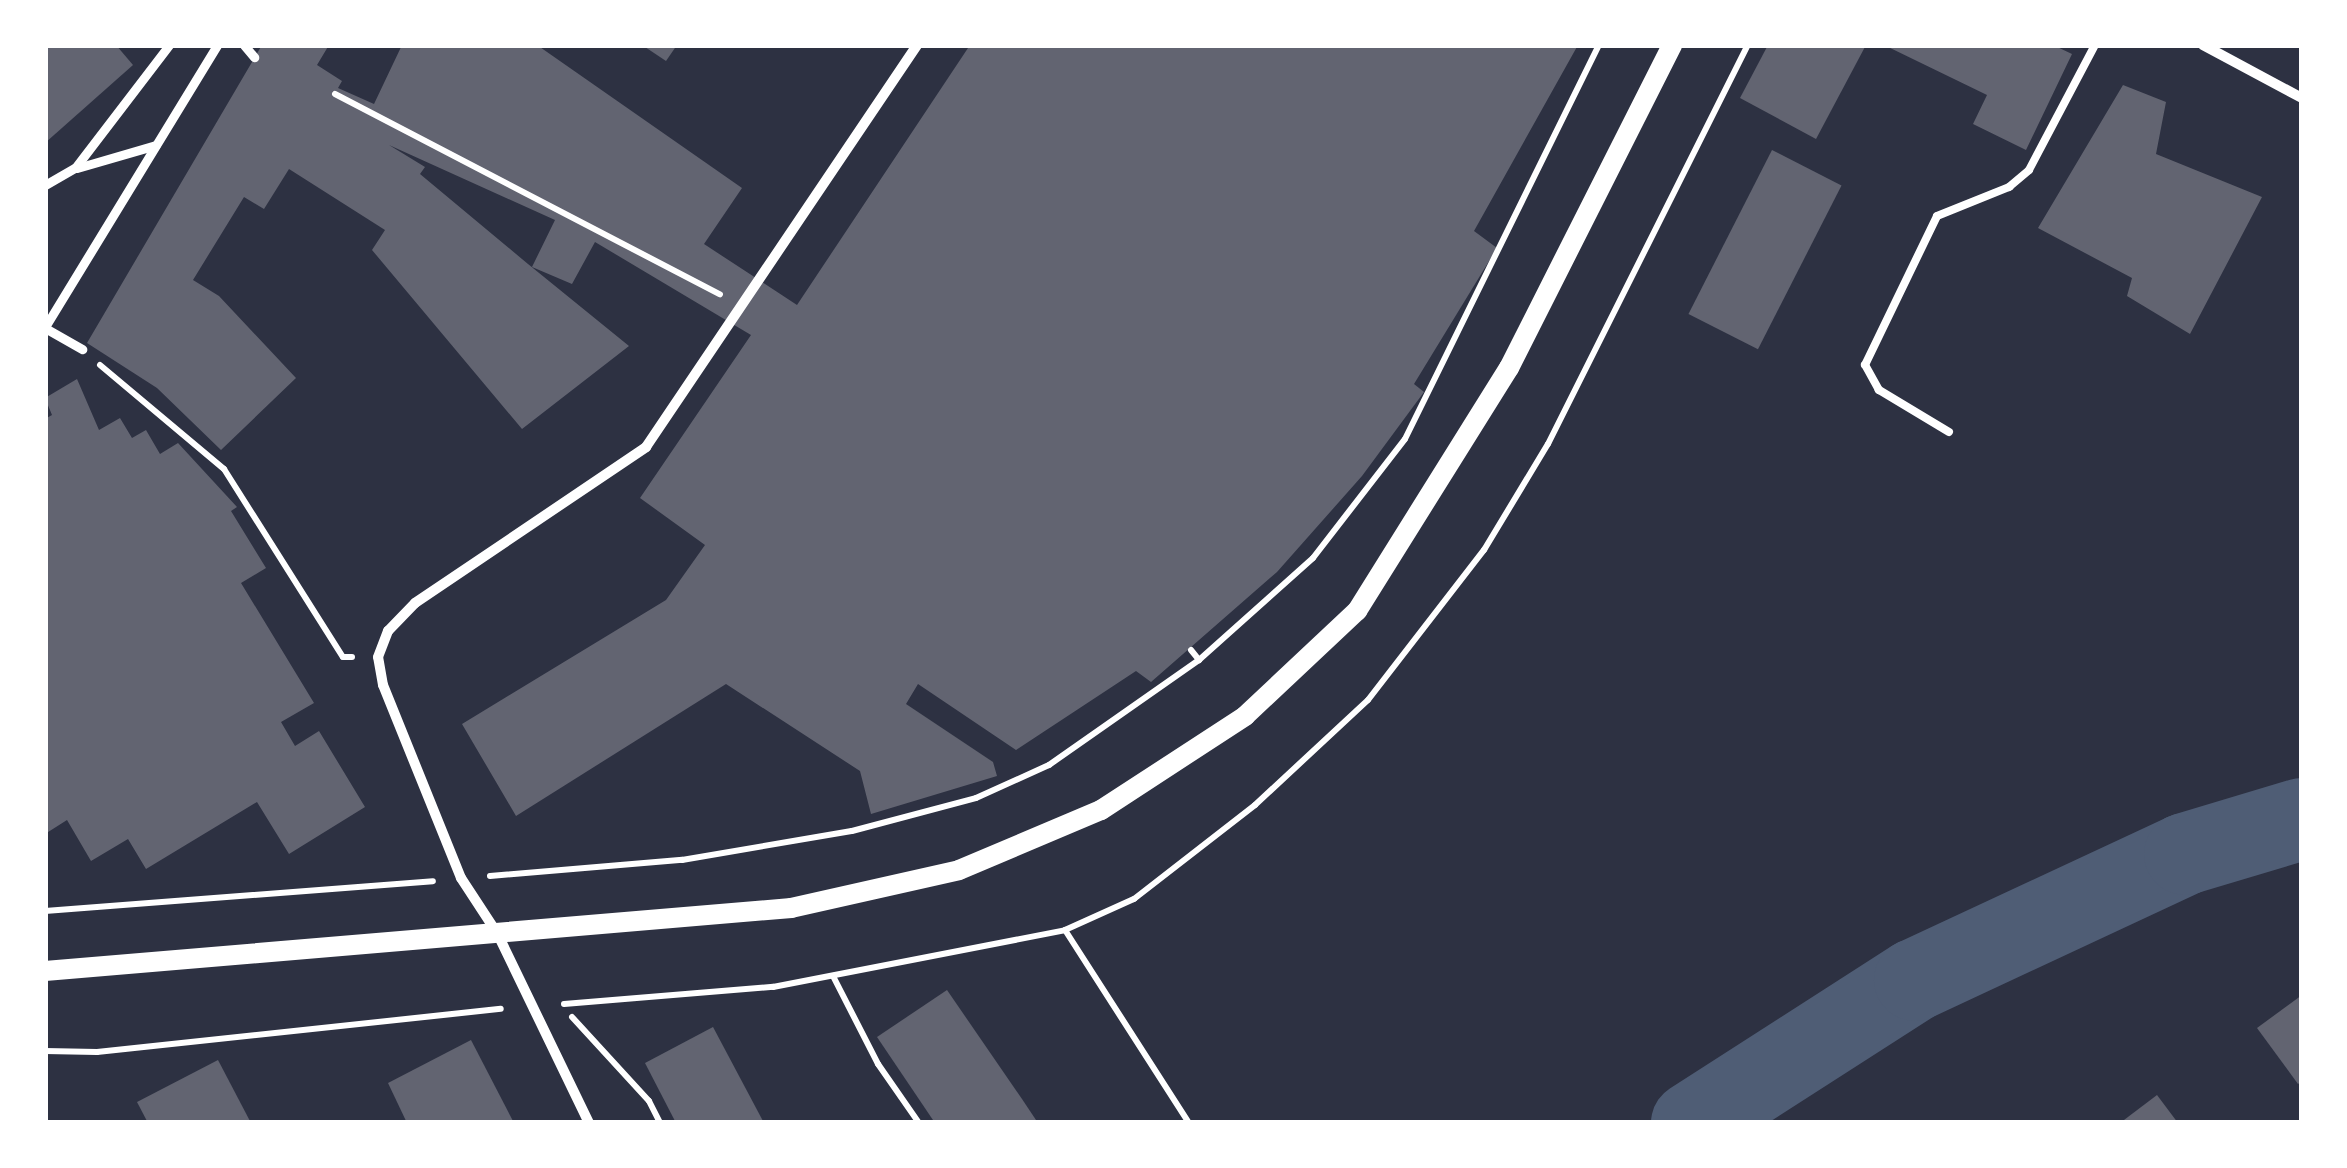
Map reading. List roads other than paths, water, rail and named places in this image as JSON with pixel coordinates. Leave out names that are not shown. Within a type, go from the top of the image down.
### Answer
[{"type":"main road","points":[[45,971],[791,908],[959,870],[1078,822],[1245,716],[1356,611],[1423,514],[1509,368],[1672,45]]},
{"type":"street","points":[[76,168],[169,45]]},
{"type":"street","points":[[82,350],[45,328],[217,45]]},
{"type":"street","points":[[244,45],[254,57]]},
{"type":"street","points":[[589,1123],[497,933],[461,878],[383,685],[378,656],[388,631],[415,603],[646,447],[917,45]]},
{"type":"street","points":[[2203,45],[2302,98]]},
{"type":"street","points":[[45,185],[76,168],[156,145]]},
{"type":"lane","points":[[1949,432],[1878,390],[1865,364],[1936,216],[2009,187],[2028,170],[2095,45]]},
{"type":"waterway","points":[[1692,1123],[1915,980],[2185,854],[2302,819]]}]
